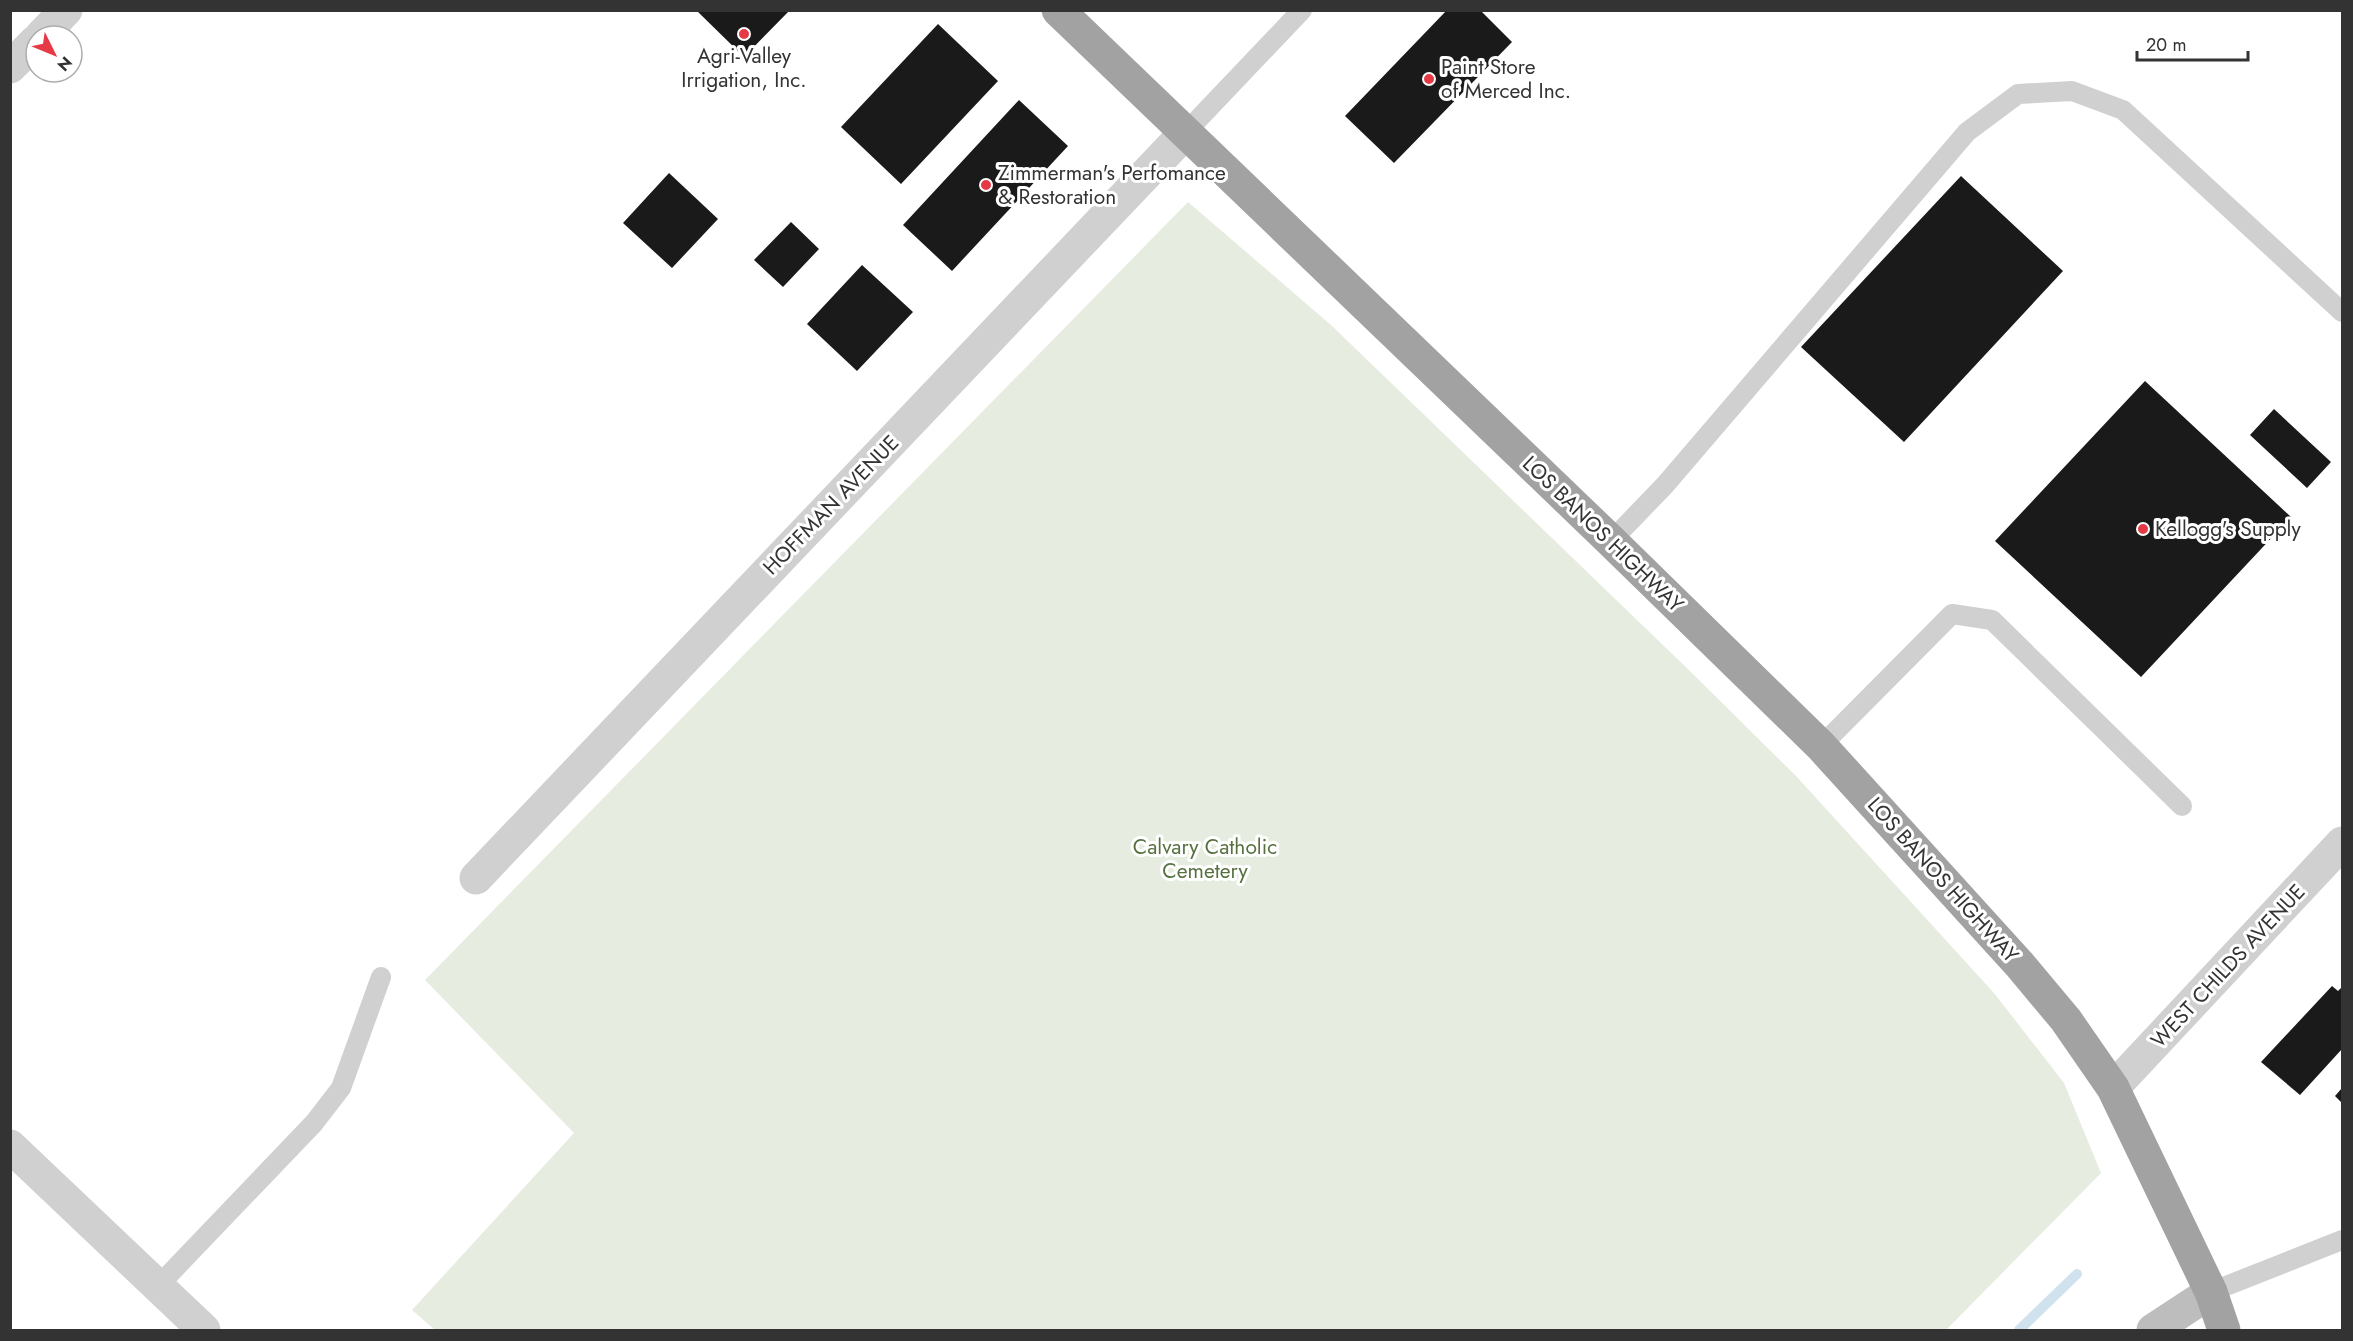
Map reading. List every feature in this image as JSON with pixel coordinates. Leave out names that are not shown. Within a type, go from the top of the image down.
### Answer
[{"type":"highway","name":"LOS BANOS HIGHWAY","points":[[1058,10],[1821,746],[2020,965],[2067,1020],[2113,1088],[2211,1292],[2224,1330]]},
{"type":"main road","points":[[2153,1330],[2211,1292]]},
{"type":"street","points":[[53,24],[66,10]]},
{"type":"street","points":[[10,67],[24,53]]},
{"type":"street","name":"HOFFMAN AVENUE","points":[[476,878],[1186,132]]},
{"type":"street","name":"WEST CHILDS AVENUE","points":[[2113,1088],[2343,843]]},
{"type":"street","points":[[10,1146],[204,1330]]},
{"type":"lane","points":[[1186,132],[1302,10]]},
{"type":"lane","points":[[1611,541],[1665,484],[1967,132],[2018,94],[2072,91],[2123,110],[2343,312]]},
{"type":"lane","points":[[1821,746],[1952,614],[1992,621],[2182,806]]},
{"type":"lane","points":[[158,1286],[314,1123],[341,1088],[381,977]]},
{"type":"lane","points":[[2211,1292],[2343,1240]]},
{"type":"green space","name":"Calvary Catholic Cemetery","points":[[1188,202],[1331,325],[1796,776],[1994,993],[2064,1083],[2101,1173],[1946,1330],[435,1330],[412,1310],[574,1133],[425,980]]},
{"type":"building","name":"Agri-Valley Irrigation, Inc.","points":[[696,10],[790,10],[744,57]]},
{"type":"building","name":"Paint Store of Merced Inc.","points":[[1447,10],[1480,10],[1512,42],[1394,163],[1345,116]]},
{"type":"building","points":[[938,24],[998,81],[901,184],[841,127]]},
{"type":"building","name":"Zimmerman's Perfomance & Restoration","points":[[1019,100],[1068,146],[952,271],[903,225]]},
{"type":"building","points":[[669,173],[718,219],[672,268],[623,223]]},
{"type":"building","points":[[1961,176],[2063,271],[1904,442],[1801,347]]},
{"type":"building","points":[[791,222],[819,249],[783,287],[754,260]]},
{"type":"building","points":[[862,265],[913,312],[857,371],[807,324]]},
{"type":"building","name":"Kellogg's Supply","points":[[2145,381],[2291,517],[2141,677],[1995,541]]},
{"type":"building","name":"Kellogg's Supply","points":[[2274,409],[2331,462],[2307,488],[2250,435]]},
{"type":"building","points":[[2332,986],[2338,991],[2342,987],[2342,1049],[2300,1095],[2261,1062]]},
{"type":"building","points":[[2342,1088],[2342,1103],[2335,1096]]},
{"type":"waterway","points":[[2019,1330],[2077,1274]]},
{"type":"place","name":"Agri-Valley Irrigation, Inc.","points":[[744,34]]},
{"type":"place","name":"Paint Store of Merced Inc.","points":[[1429,79]]},
{"type":"place","name":"Zimmerman's Perfomance & Restoration","points":[[986,185]]},
{"type":"place","name":"Kellogg's Supply","points":[[2143,529]]}]
